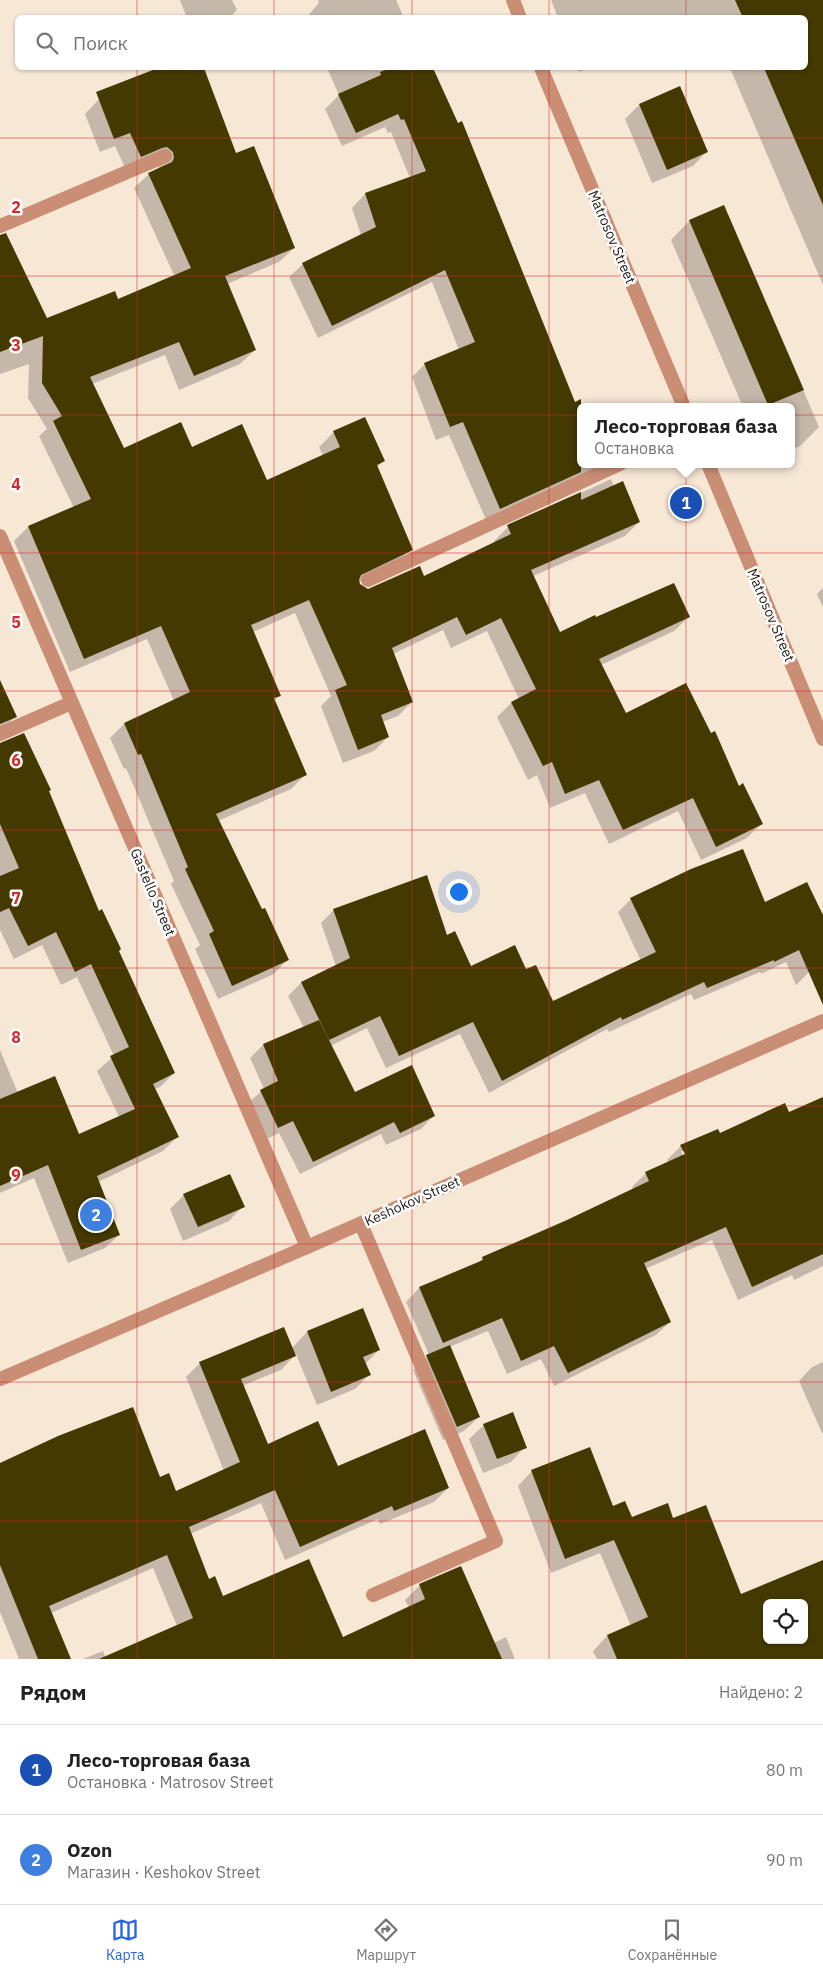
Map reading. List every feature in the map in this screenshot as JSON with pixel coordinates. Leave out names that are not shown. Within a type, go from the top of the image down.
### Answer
[{"type":"street","points":[[513,0],[519,15]]},
{"type":"street","name":"Matrosov Street","points":[[542,70],[682,403]]},
{"type":"street","points":[[0,226],[165,156]]},
{"type":"street","points":[[368,580],[611,468]]},
{"type":"street","name":"Matrosov Street","points":[[710,468],[823,739]]},
{"type":"street","name":"Gastello Street","points":[[0,536],[307,1248]]},
{"type":"street","points":[[0,734],[71,702]]},
{"type":"street","name":"Keshokov Street","points":[[0,1378],[307,1248],[823,1021]]},
{"type":"street","points":[[361,1224],[496,1541],[372,1595]]},
{"type":"building","points":[[735,0],[823,0],[823,205],[765,70],[808,70],[808,15],[742,15]]},
{"type":"building","points":[[153,70],[205,70],[236,153],[254,146],[295,248],[225,276],[256,350],[194,376],[179,342],[90,377],[124,448],[181,422],[192,447],[242,424],[267,480],[340,447],[333,431],[365,417],[385,461],[377,465],[413,550],[361,575],[360,584],[368,589],[420,566],[424,576],[511,534],[507,525],[581,492],[581,500],[623,481],[640,522],[531,570],[560,632],[595,615],[596,617],[674,583],[690,617],[599,659],[626,713],[686,683],[711,733],[715,731],[739,786],[743,783],[763,824],[716,847],[693,798],[623,830],[599,780],[565,794],[552,762],[543,766],[511,702],[536,689],[501,618],[466,635],[457,617],[392,648],[413,702],[381,715],[389,737],[358,750],[335,690],[347,685],[309,600],[251,625],[281,696],[274,698],[307,775],[216,814],[262,909],[265,908],[289,960],[232,986],[209,934],[214,931],[185,869],[188,867],[141,754],[138,755],[124,723],[190,692],[161,626],[84,659],[28,526],[91,499],[53,421],[62,416],[42,383],[43,336],[0,352],[0,235],[6,233],[47,318],[115,291],[118,299],[191,268],[148,173],[172,162],[174,158],[173,152],[167,147],[141,157],[130,133],[114,139],[96,92]]},
{"type":"building","points":[[386,70],[434,70],[458,123],[462,121],[575,402],[581,399],[581,403],[577,403],[577,468],[581,468],[581,472],[500,509],[463,422],[450,427],[424,363],[475,342],[445,270],[332,326],[302,263],[376,227],[365,193],[426,171],[404,119],[401,120],[398,114],[356,133],[338,94],[381,75],[380,72]]},
{"type":"building","points":[[680,86],[708,152],[667,170],[639,104]]},
{"type":"building","points":[[724,205],[804,390],[773,403],[767,403],[689,220]]},
{"type":"building","points":[[0,680],[17,717],[0,724]]},
{"type":"building","points":[[24,733],[51,790],[49,791],[99,911],[102,909],[121,949],[119,951],[175,1073],[153,1084],[179,1137],[97,1176],[120,1235],[81,1250],[48,1165],[0,1186],[0,1099],[55,1076],[79,1134],[135,1109],[110,1056],[129,1047],[91,964],[75,972],[56,932],[28,946],[9,908],[0,912],[0,876],[19,868],[0,824],[0,743]]},
{"type":"building","points":[[743,849],[765,902],[807,882],[823,915],[823,1005],[799,950],[774,962],[774,960],[707,988],[704,982],[622,1020],[621,1017],[502,1081],[473,1022],[399,1056],[380,1016],[329,1040],[301,982],[350,958],[333,909],[427,875],[447,935],[455,931],[471,966],[515,945],[526,969],[536,965],[553,1001],[656,952],[630,898],[691,869]]},
{"type":"building","points":[[319,1020],[355,1092],[412,1065],[435,1116],[400,1133],[394,1122],[313,1162],[293,1121],[278,1128],[260,1090],[278,1081],[263,1044]]},
{"type":"building","points":[[823,1097],[823,1254],[752,1287],[726,1227],[644,1263],[671,1322],[568,1373],[554,1346],[521,1361],[502,1318],[443,1343],[419,1287],[483,1260],[482,1257],[567,1220],[649,1181],[645,1172],[685,1154],[680,1145],[718,1129],[720,1133],[785,1103],[789,1112]]},
{"type":"building","points":[[230,1174],[245,1207],[198,1227],[183,1194]]},
{"type":"building","points":[[363,1308],[380,1350],[363,1357],[371,1375],[331,1392],[307,1331]]},
{"type":"building","points":[[284,1327],[296,1356],[241,1379],[268,1444],[318,1421],[338,1466],[425,1429],[449,1488],[394,1511],[392,1506],[300,1547],[275,1490],[189,1527],[209,1579],[215,1576],[223,1596],[309,1559],[343,1637],[425,1599],[419,1584],[461,1566],[502,1659],[99,1659],[193,1618],[167,1555],[49,1606],[71,1659],[38,1659],[0,1565],[0,1463],[58,1436],[133,1407],[160,1477],[169,1473],[176,1491],[240,1462],[199,1362]]},
{"type":"building","points":[[450,1345],[480,1417],[457,1427],[426,1355]]},
{"type":"building","points":[[513,1412],[527,1448],[497,1459],[483,1424]]},
{"type":"building","points":[[590,1447],[613,1506],[625,1501],[632,1517],[668,1503],[673,1518],[706,1505],[741,1594],[823,1560],[823,1659],[617,1659],[607,1635],[648,1617],[614,1540],[565,1559],[531,1470]]},
{"type":"place","name":"Лесо-торговая база","points":[[686,503]]},
{"type":"place","name":"Ozon","points":[[96,1215]]}]
